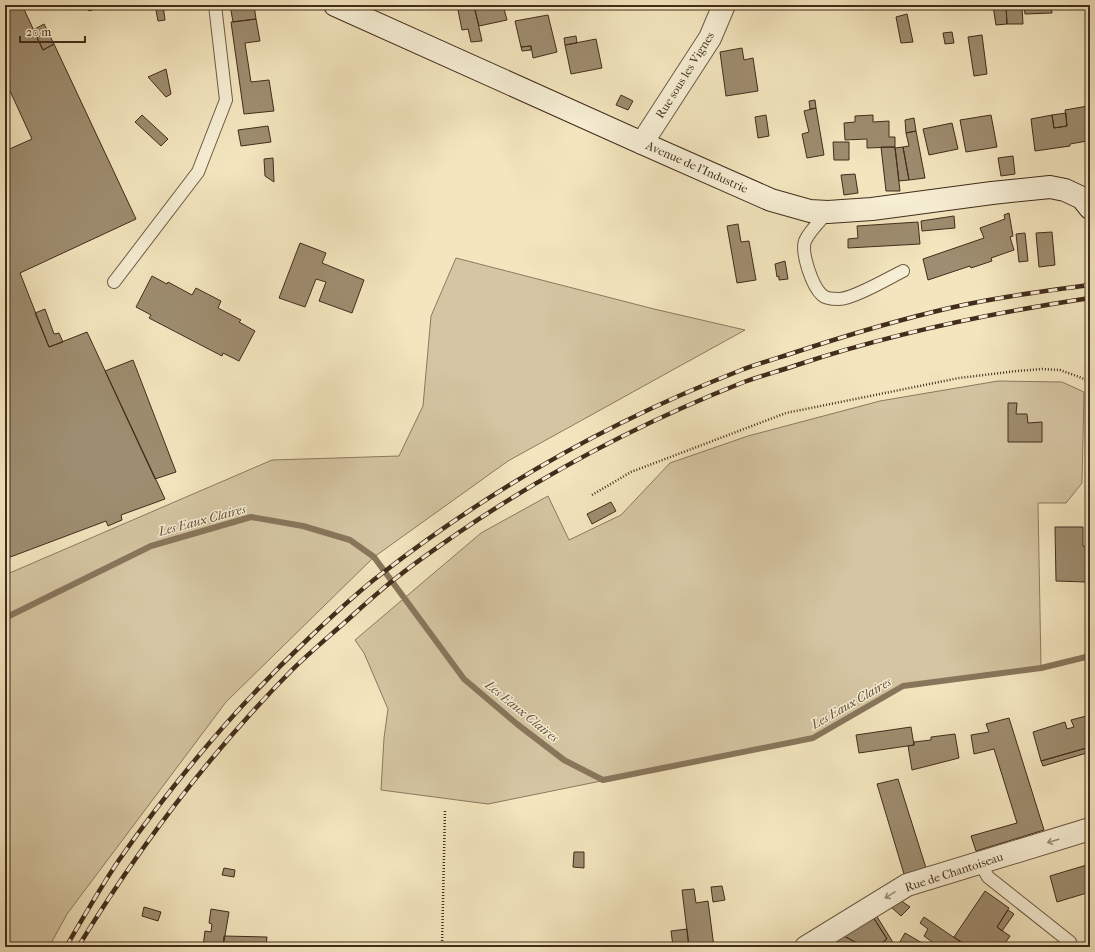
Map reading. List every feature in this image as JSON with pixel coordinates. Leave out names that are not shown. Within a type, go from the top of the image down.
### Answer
[{"type":"street","name":"Avenue de l'Industrie","points":[[335,5],[771,200],[810,211],[828,212],[872,209],[1050,187],[1065,190],[1087,198]]},
{"type":"street","name":"Rue sous les Vignes","points":[[642,143],[710,38],[724,5]]},
{"type":"street","name":"Rue de Chantoiseau","points":[[806,947],[907,884],[1090,829]]},
{"type":"lane","points":[[114,282],[198,172],[226,100],[214,5]]},
{"type":"lane","points":[[828,212],[813,229],[805,241],[804,247],[806,261],[815,286],[823,296],[841,300],[852,297],[903,271]]},
{"type":"lane","points":[[980,863],[988,877],[1070,942]]},
{"type":"path","points":[[592,494],[630,472],[786,413],[959,378],[1017,371],[1042,369],[1060,370],[1082,378],[1090,383]]},
{"type":"path","points":[[442,947],[445,808]]},
{"type":"shaded area","points":[[456,258],[654,309],[745,330],[508,461],[374,557],[226,702],[67,914],[49,947],[5,947],[5,575],[272,460],[399,456],[423,406],[431,316]]},
{"type":"shaded area","points":[[998,381],[1062,382],[1084,392],[1082,483],[1066,503],[1038,503],[1041,668],[903,686],[813,738],[488,804],[381,790],[384,738],[388,709],[364,653],[355,640],[481,533],[548,496],[569,540],[621,515],[670,463],[748,436],[880,401]]},
{"type":"building","points":[[5,5],[22,5],[43,50],[54,44],[136,219],[20,273],[49,347],[87,332],[165,499],[121,515],[122,520],[108,526],[106,521],[5,559],[5,151],[32,139],[5,80]]},
{"type":"building","points":[[85,5],[100,5],[101,7],[89,11]]},
{"type":"building","points":[[155,5],[163,5],[165,20],[158,21]]},
{"type":"building","points":[[230,5],[254,5],[256,19],[233,22]]},
{"type":"building","points":[[457,5],[474,5],[482,41],[471,42],[468,29],[462,30]]},
{"type":"building","points":[[482,5],[503,5],[507,20],[479,26],[474,7]]},
{"type":"building","points":[[1024,5],[1051,5],[1052,13],[1025,14]]},
{"type":"building","points":[[993,6],[1006,6],[1007,24],[996,25]]},
{"type":"building","points":[[1006,6],[1022,6],[1023,24],[1007,24]]},
{"type":"building","points":[[907,14],[913,42],[901,43],[896,17]]},
{"type":"building","points":[[548,15],[557,52],[533,58],[531,46],[521,47],[515,21]]},
{"type":"building","points":[[256,19],[260,41],[245,43],[251,82],[269,80],[274,111],[244,114],[231,22]]},
{"type":"building","points":[[44,24],[54,44],[43,50],[33,30]]},
{"type":"building","points":[[952,32],[954,43],[945,44],[943,33]]},
{"type":"building","points":[[982,35],[987,74],[974,76],[968,37]]},
{"type":"building","points":[[576,36],[577,43],[565,45],[564,38]]},
{"type":"building","points":[[596,39],[602,68],[571,74],[565,45]]},
{"type":"building","points":[[531,46],[531,50],[522,51],[521,47]]},
{"type":"building","points":[[742,48],[744,60],[753,58],[758,91],[726,96],[720,52]]},
{"type":"building","points":[[166,69],[171,94],[166,97],[148,77]]},
{"type":"building","points":[[621,95],[633,101],[628,110],[616,105]]},
{"type":"building","points":[[815,100],[816,108],[810,109],[809,101]]},
{"type":"building","points":[[1088,106],[1087,141],[1070,144],[1070,146],[1035,151],[1031,119],[1052,115],[1054,128],[1067,126],[1065,110]]},
{"type":"building","points":[[816,108],[824,155],[807,158],[802,134],[809,132],[804,111]]},
{"type":"building","points":[[1066,113],[1067,126],[1054,128],[1052,115]]},
{"type":"building","points":[[142,115],[168,139],[161,146],[135,122]]},
{"type":"building","points":[[766,115],[769,136],[758,138],[755,117]]},
{"type":"building","points":[[873,115],[873,122],[889,121],[889,137],[895,137],[895,147],[867,148],[867,139],[845,140],[844,123],[855,122],[855,116]]},
{"type":"building","points":[[991,115],[997,147],[966,152],[960,120]]},
{"type":"building","points":[[914,118],[916,131],[906,133],[905,120]]},
{"type":"building","points":[[952,123],[958,149],[929,155],[923,129]]},
{"type":"building","points":[[268,126],[271,142],[241,146],[238,130]]},
{"type":"building","points":[[916,131],[925,178],[909,180],[903,147],[909,146],[906,133]]},
{"type":"building","points":[[833,142],[849,142],[849,160],[834,160]]},
{"type":"building","points":[[881,147],[895,147],[900,191],[886,191]]},
{"type":"building","points":[[903,147],[909,180],[899,181],[895,148]]},
{"type":"building","points":[[1013,156],[1015,174],[1001,176],[998,158]]},
{"type":"building","points":[[273,158],[274,182],[265,176],[264,159]]},
{"type":"building","points":[[855,174],[858,193],[844,195],[841,175]]},
{"type":"building","points":[[1009,213],[1013,236],[1010,237],[1014,250],[991,258],[992,261],[971,268],[970,266],[928,280],[923,259],[984,238],[980,228],[1005,219],[1004,215]]},
{"type":"building","points":[[954,216],[955,228],[922,231],[921,221]]},
{"type":"building","points":[[918,222],[920,244],[848,248],[848,239],[858,238],[857,226]]},
{"type":"building","points":[[738,224],[741,242],[749,241],[756,280],[737,283],[727,226]]},
{"type":"building","points":[[1052,232],[1055,265],[1039,267],[1036,233]]},
{"type":"building","points":[[1025,233],[1028,261],[1019,262],[1016,234]]},
{"type":"building","points":[[300,243],[326,253],[322,263],[364,280],[352,313],[319,301],[326,282],[316,279],[305,307],[279,298]]},
{"type":"building","points":[[785,261],[788,279],[779,280],[779,276],[777,277],[775,264]]},
{"type":"building","points":[[152,276],[167,284],[168,282],[192,295],[196,288],[221,301],[218,308],[241,320],[239,322],[255,331],[239,361],[223,353],[222,356],[149,318],[151,315],[136,307]]},
{"type":"building","points":[[45,309],[54,334],[59,333],[63,342],[49,347],[35,313]]},
{"type":"building","points":[[133,360],[176,472],[155,479],[105,371]]},
{"type":"building","points":[[1008,403],[1017,403],[1016,414],[1027,414],[1028,423],[1042,422],[1042,442],[1008,442]]},
{"type":"building","points":[[611,502],[616,511],[592,524],[587,514]]},
{"type":"building","points":[[1055,527],[1083,527],[1083,546],[1086,547],[1086,582],[1056,581]]},
{"type":"building","points":[[1090,715],[1090,747],[1041,761],[1033,732],[1065,722],[1067,729],[1074,727],[1071,720]]},
{"type":"building","points":[[1009,718],[1044,830],[976,851],[971,836],[1017,823],[994,749],[974,754],[971,735],[989,732],[986,724]]},
{"type":"building","points":[[911,727],[914,745],[859,753],[856,735]]},
{"type":"building","points":[[955,734],[959,758],[912,770],[908,746],[914,745],[914,742],[931,740],[931,737]]},
{"type":"building","points":[[1090,747],[1090,752],[1043,766],[1041,761]]},
{"type":"building","points":[[898,779],[926,868],[904,874],[877,784]]},
{"type":"building","points":[[574,852],[584,852],[584,868],[573,867]]},
{"type":"building","points":[[1090,864],[1090,892],[1057,902],[1050,876]]},
{"type":"building","points":[[224,868],[235,870],[234,877],[222,875]]},
{"type":"building","points":[[722,886],[725,900],[713,902],[711,887]]},
{"type":"building","points":[[694,889],[696,903],[708,901],[714,947],[689,947],[682,890]]},
{"type":"building","points":[[985,891],[1009,908],[997,927],[1010,936],[1003,946],[1005,947],[969,947],[954,937]]},
{"type":"building","points":[[900,900],[910,907],[901,916],[890,906]]},
{"type":"building","points":[[144,907],[161,912],[158,921],[142,916]]},
{"type":"building","points":[[211,909],[229,912],[223,947],[203,947],[205,931],[211,932],[212,924],[209,923]]},
{"type":"building","points":[[1008,910],[1014,914],[1002,931],[997,927]]},
{"type":"building","points":[[876,915],[894,944],[890,947],[876,947],[887,939],[873,917]]},
{"type":"building","points":[[873,917],[887,939],[876,947],[864,947],[844,936]]},
{"type":"building","points":[[924,917],[962,943],[959,947],[939,947],[924,936],[928,929],[920,923]]},
{"type":"building","points":[[687,929],[689,947],[666,947],[673,946],[671,931]]},
{"type":"building","points":[[905,933],[929,947],[897,947]]},
{"type":"building","points":[[224,936],[267,937],[266,947],[223,947]]},
{"type":"building","points":[[844,936],[864,947],[829,947]]},
{"type":"building","points":[[339,945],[360,946],[360,947],[339,947]]},
{"type":"waterway","name":"Les Eaux Claires","points":[[5,618],[151,546],[251,517],[303,526],[350,540],[374,557],[464,679],[517,724],[564,760],[603,780],[813,738],[903,686],[1041,668],[1090,656]]},
{"type":"railway","points":[[66,947],[105,881],[140,830],[208,744],[257,690],[283,663],[353,597],[421,544],[507,486],[597,435],[691,391],[745,369],[823,343],[952,307],[1031,293],[1090,285]]},
{"type":"railway","points":[[78,947],[126,873],[177,802],[261,702],[304,658],[385,587],[430,552],[494,509],[563,468],[634,430],[744,382],[869,343],[942,325],[1016,310],[1090,298]]}]
